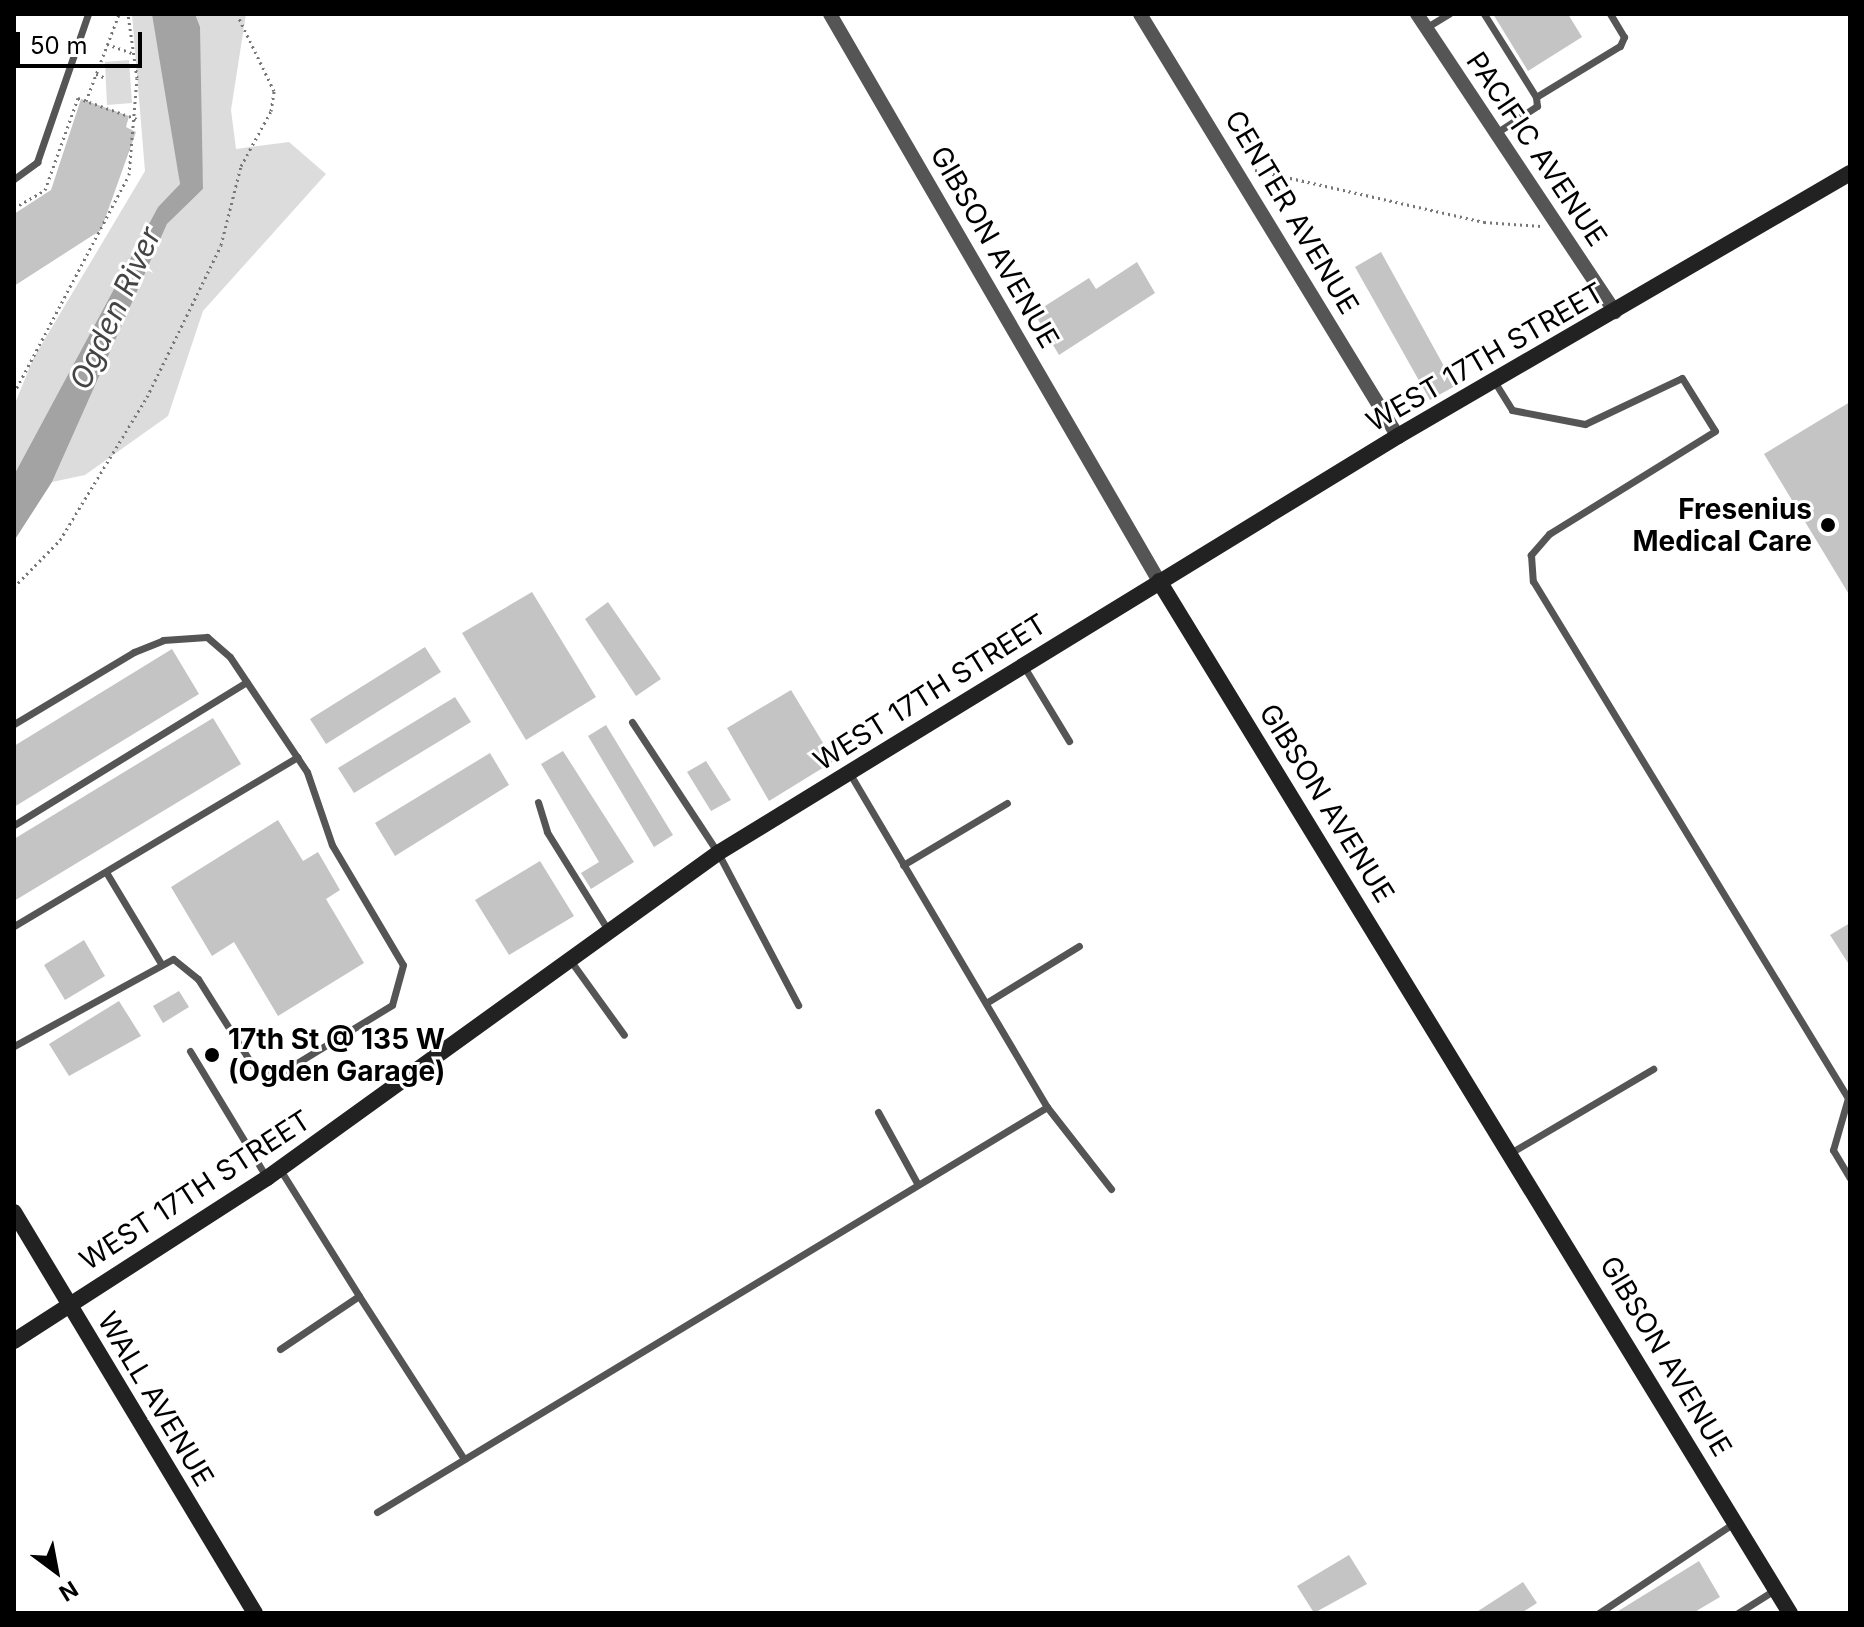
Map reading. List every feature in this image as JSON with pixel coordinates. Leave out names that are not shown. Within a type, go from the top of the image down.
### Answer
[{"type":"street","name":"GIBSON AVENUE","points":[[830,14],[1159,581],[1512,1152],[1790,1613]]},
{"type":"street","name":"CENTER AVENUE","points":[[1140,14],[1398,436]]},
{"type":"street","name":"PACIFIC AVENUE","points":[[1417,14],[1615,312]]},
{"type":"street","name":"WEST 17TH STREET","points":[[14,1341],[68,1303],[273,1173],[718,853],[1398,436],[1850,173]]},
{"type":"street","name":"WALL AVENUE","points":[[14,1212],[255,1613]]},
{"type":"lane","points":[[14,179],[37,162],[88,14]]},
{"type":"lane","points":[[1426,28],[1449,14]]},
{"type":"lane","points":[[1484,14],[1536,97],[1537,106],[1494,134]]},
{"type":"lane","points":[[1536,97],[1620,46],[1624,37],[1610,14]]},
{"type":"lane","points":[[1494,381],[1512,410],[1585,424],[1682,378],[1715,431],[1549,534],[1531,555],[1533,581],[1848,1098],[1833,1150],[1850,1178]]},
{"type":"lane","points":[[14,724],[134,652],[176,638],[207,637],[246,682],[297,757],[316,789],[332,845],[403,965],[400,993],[375,1018],[300,1064],[265,1073],[241,1052],[189,967],[160,962],[14,1046]]},
{"type":"lane","points":[[1023,665],[1069,741]]},
{"type":"lane","points":[[14,825],[246,682]]},
{"type":"lane","points":[[632,722],[718,853],[798,1005]]},
{"type":"lane","points":[[14,926],[297,757]]},
{"type":"lane","points":[[849,773],[1047,1107],[1111,1189]]},
{"type":"lane","points":[[538,802],[547,832],[609,932]]},
{"type":"lane","points":[[903,865],[1007,803]]},
{"type":"lane","points":[[106,872],[160,962]]},
{"type":"lane","points":[[986,1003],[1079,946]]},
{"type":"lane","points":[[570,960],[624,1035]]},
{"type":"lane","points":[[190,1051],[359,1296],[464,1459]]},
{"type":"lane","points":[[1512,1152],[1653,1069]]},
{"type":"lane","points":[[377,1512],[1047,1107]]},
{"type":"lane","points":[[878,1112],[917,1183]]},
{"type":"lane","points":[[280,1349],[359,1296]]},
{"type":"lane","points":[[1599,1613],[1735,1521]]},
{"type":"lane","points":[[1738,1613],[1776,1589]]},
{"type":"path","points":[[86,101],[119,14]]},
{"type":"path","points":[[14,393],[120,198],[137,119],[135,54],[128,14]]},
{"type":"path","points":[[14,587],[60,540],[147,397],[221,245],[241,166],[271,111],[273,81],[237,14]]},
{"type":"path","points":[[107,44],[135,54]]},
{"type":"path","points":[[96,74],[106,78]]},
{"type":"path","points":[[14,208],[45,190],[78,98],[137,119]]},
{"type":"path","points":[[1235,169],[1484,222],[1557,227]]},
{"type":"shaded area","points":[[132,14],[152,14],[163,47],[180,184],[158,207],[14,475],[14,406],[33,359],[145,171]]},
{"type":"shaded area","points":[[195,14],[246,14],[231,110],[236,149],[289,142],[326,174],[203,311],[168,416],[85,475],[52,482],[167,224],[203,189]]},
{"type":"shaded area","points":[[129,60],[132,103],[107,105],[105,62]]},
{"type":"water","name":"Ogden River","points":[[152,14],[195,14],[200,27],[203,189],[167,224],[52,482],[14,541],[14,475],[158,207],[180,184]]},
{"type":"building","points":[[1493,14],[1568,14],[1582,37],[1528,71]]},
{"type":"building","points":[[81,99],[129,116],[126,127],[136,132],[101,230],[14,286],[14,214],[51,190]]},
{"type":"building","points":[[1381,252],[1455,386],[1430,400],[1355,267]]},
{"type":"building","points":[[1137,262],[1155,293],[1059,355],[1034,313],[1089,278],[1096,289]]},
{"type":"building","name":"Fresenius Medical Care","points":[[1850,402],[1850,596],[1764,454]]},
{"type":"building","points":[[532,592],[596,697],[526,740],[462,633]]},
{"type":"building","points":[[608,602],[661,679],[636,696],[585,619]]},
{"type":"building","points":[[425,647],[441,672],[326,744],[310,719]]},
{"type":"building","points":[[172,649],[199,694],[14,807],[14,746]]},
{"type":"building","points":[[791,690],[834,761],[769,801],[727,728]]},
{"type":"building","points":[[455,697],[471,722],[354,793],[338,768]]},
{"type":"building","points":[[213,718],[241,764],[14,901],[14,839]]},
{"type":"building","points":[[606,725],[673,835],[654,847],[588,736]]},
{"type":"building","points":[[563,751],[634,862],[591,889],[581,873],[599,862],[541,764]]},
{"type":"building","points":[[490,753],[509,785],[395,856],[375,823]]},
{"type":"building","points":[[706,761],[731,800],[711,811],[687,772]]},
{"type":"building","points":[[278,820],[303,861],[318,852],[340,890],[326,899],[364,963],[278,1016],[234,942],[212,956],[171,887]]},
{"type":"building","points":[[540,861],[574,916],[509,955],[475,900]]},
{"type":"building","points":[[1850,923],[1850,966],[1830,935]]},
{"type":"building","points":[[84,940],[105,976],[65,1000],[44,965]]},
{"type":"building","points":[[179,991],[189,1007],[163,1023],[153,1006]]},
{"type":"building","points":[[119,1001],[141,1036],[69,1076],[49,1044]]},
{"type":"building","points":[[1349,1555],[1367,1584],[1314,1613],[1297,1586]]},
{"type":"building","points":[[1699,1561],[1720,1597],[1693,1613],[1615,1613]]},
{"type":"building","points":[[1523,1582],[1537,1603],[1521,1613],[1475,1613]]},
{"type":"place","name":"Fresenius Medical Care","points":[[1828,525]]},
{"type":"place","name":"17th St @ 135 W (Ogden Garage)","points":[[212,1055]]}]
